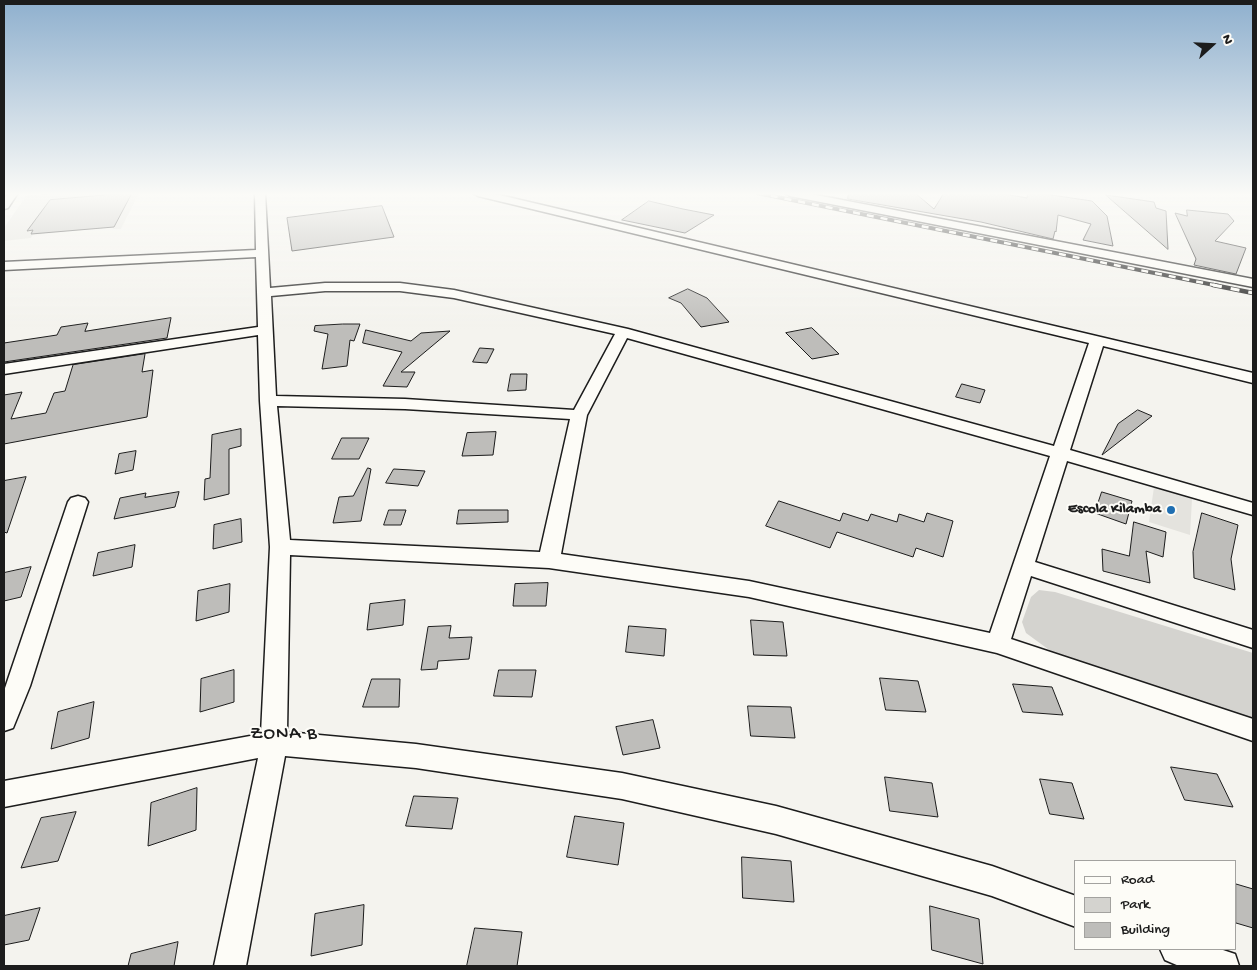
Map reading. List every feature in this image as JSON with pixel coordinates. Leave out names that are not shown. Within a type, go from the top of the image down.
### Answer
[{"type":"street","points":[[230,966],[274,743],[280,547],[268,401],[262,238]]},
{"type":"street","points":[[667,238],[1253,378]]},
{"type":"street","points":[[1023,238],[1253,283]]},
{"type":"street","points":[[4,266],[262,252]]},
{"type":"street","points":[[264,292],[325,287],[409,288],[500,303],[623,332],[1060,453],[1253,509]]},
{"type":"street","points":[[4,370],[266,330]]},
{"type":"street","points":[[549,560],[579,415],[623,332]]},
{"type":"street","points":[[998,644],[1097,341]]},
{"type":"street","points":[[268,401],[405,404],[579,415]]},
{"type":"street","points":[[4,720],[11,687],[78,502]]},
{"type":"street","points":[[280,547],[549,560],[749,589],[998,644],[1253,730]]},
{"type":"street","points":[[1023,566],[1253,639]]},
{"type":"street","points":[[4,794],[274,743],[425,757],[622,786],[776,820],[992,881],[1074,911]]},
{"type":"street","points":[[1179,950],[1223,966]]},
{"type":"shaded area","points":[[4,238],[29,238],[4,241]]},
{"type":"shaded area","name":"Escola Kilamba","points":[[1154,487],[1192,499],[1190,535],[1149,522]]},
{"type":"green space","points":[[1039,590],[1055,592],[1253,653],[1253,719],[1052,652],[1026,633],[1022,622],[1031,597]]},
{"type":"building","points":[[290,238],[385,238],[292,251]]},
{"type":"building","points":[[1084,238],[1111,238],[1113,246],[1083,240]]},
{"type":"building","points":[[1156,238],[1167,238],[1168,249]]},
{"type":"building","points":[[1187,238],[1218,238],[1215,241],[1246,248],[1236,274],[1194,265],[1196,259]]},
{"type":"building","points":[[688,289],[707,298],[729,322],[701,327],[681,303],[669,298]]},
{"type":"building","points":[[171,318],[167,338],[4,362],[4,343],[57,335],[61,327],[88,323],[85,331]]},
{"type":"building","points":[[360,324],[354,341],[350,340],[347,366],[322,369],[328,334],[314,331],[315,326]]},
{"type":"building","points":[[812,328],[839,354],[812,359],[786,333]]},
{"type":"building","points":[[366,330],[411,341],[421,333],[450,331],[401,372],[415,372],[407,387],[383,386],[402,352],[363,343]]},
{"type":"building","points":[[480,348],[494,349],[487,363],[473,362]]},
{"type":"building","points":[[145,354],[142,372],[153,370],[147,417],[4,444],[4,395],[22,392],[11,419],[46,413],[54,393],[65,391],[73,365]]},
{"type":"building","points":[[511,374],[527,374],[526,390],[508,391]]},
{"type":"building","points":[[962,384],[985,390],[980,403],[956,397]]},
{"type":"building","points":[[1138,410],[1152,416],[1102,455],[1118,424]]},
{"type":"building","points":[[241,429],[241,446],[229,449],[229,494],[204,500],[205,479],[210,478],[212,435]]},
{"type":"building","points":[[496,432],[493,455],[462,456],[467,433]]},
{"type":"building","points":[[342,438],[369,438],[359,459],[332,459]]},
{"type":"building","points":[[136,451],[133,470],[115,474],[119,454]]},
{"type":"building","points":[[368,468],[371,469],[361,521],[333,523],[339,497],[353,496]]},
{"type":"building","points":[[394,469],[425,471],[418,486],[386,483]]},
{"type":"building","points":[[26,477],[7,533],[4,532],[4,481]]},
{"type":"building","points":[[179,492],[175,507],[114,519],[120,498],[146,493],[145,497]]},
{"type":"building","points":[[1102,492],[1132,501],[1126,524],[1095,513]]},
{"type":"building","points":[[779,501],[840,521],[843,513],[868,521],[871,514],[897,522],[899,514],[924,522],[927,513],[953,521],[943,557],[916,548],[913,557],[837,532],[830,548],[766,526]]},
{"type":"building","points":[[389,510],[406,510],[401,525],[384,525]]},
{"type":"building","points":[[459,510],[508,510],[508,522],[457,524]]},
{"type":"building","points":[[1202,513],[1238,525],[1231,559],[1235,590],[1194,578],[1193,552]]},
{"type":"building","points":[[241,519],[242,542],[213,549],[214,525]]},
{"type":"building","points":[[1134,522],[1166,532],[1163,557],[1146,551],[1150,583],[1103,571],[1102,549],[1129,556]]},
{"type":"building","points":[[135,545],[132,567],[93,576],[98,553]]},
{"type":"building","points":[[31,567],[21,597],[4,601],[4,573]]},
{"type":"building","points":[[548,583],[546,606],[513,606],[515,584]]},
{"type":"building","points":[[230,584],[229,612],[196,621],[198,591]]},
{"type":"building","points":[[405,600],[403,625],[367,630],[370,604]]},
{"type":"building","points":[[751,620],[783,622],[787,656],[754,655]]},
{"type":"building","points":[[451,626],[449,638],[472,637],[469,659],[438,661],[437,669],[421,670],[428,627]]},
{"type":"building","points":[[629,626],[666,629],[664,656],[626,652]]},
{"type":"building","points":[[234,670],[234,702],[200,712],[201,679]]},
{"type":"building","points":[[499,670],[536,670],[532,697],[494,696]]},
{"type":"building","points":[[880,678],[918,681],[926,712],[886,710]]},
{"type":"building","points":[[372,679],[400,679],[399,707],[363,707]]},
{"type":"building","points":[[1013,684],[1052,687],[1063,715],[1023,712]]},
{"type":"building","points":[[94,702],[89,738],[51,749],[58,712]]},
{"type":"building","points":[[748,706],[791,707],[795,738],[751,736]]},
{"type":"building","points":[[653,720],[660,748],[623,755],[616,727]]},
{"type":"building","points":[[1171,767],[1217,774],[1233,807],[1185,800]]},
{"type":"building","points":[[885,777],[932,783],[938,817],[890,811]]},
{"type":"building","points":[[1040,779],[1072,783],[1084,819],[1050,814]]},
{"type":"building","points":[[197,788],[196,830],[148,846],[151,803]]},
{"type":"building","points":[[414,796],[458,798],[452,829],[406,826]]},
{"type":"building","points":[[76,812],[58,861],[21,868],[41,818]]},
{"type":"building","points":[[575,816],[624,823],[618,865],[567,857]]},
{"type":"building","points":[[742,857],[791,861],[794,902],[743,898]]},
{"type":"building","points":[[1237,884],[1253,889],[1253,928],[1237,923]]},
{"type":"building","points":[[364,905],[362,945],[311,956],[315,914]]},
{"type":"building","points":[[930,906],[979,919],[983,964],[932,950]]},
{"type":"building","points":[[40,908],[29,940],[4,945],[4,916]]},
{"type":"building","points":[[475,928],[522,932],[517,966],[467,966]]},
{"type":"building","points":[[178,942],[174,966],[128,966],[131,954]]},
{"type":"railway","points":[[982,238],[1219,286]]},
{"type":"railway","points":[[1213,285],[1253,293]]},
{"type":"place","name":"Escola Kilamba","points":[[1171,510]]},
{"type":"district","name":"ZONA B","points":[[284,735]]}]
